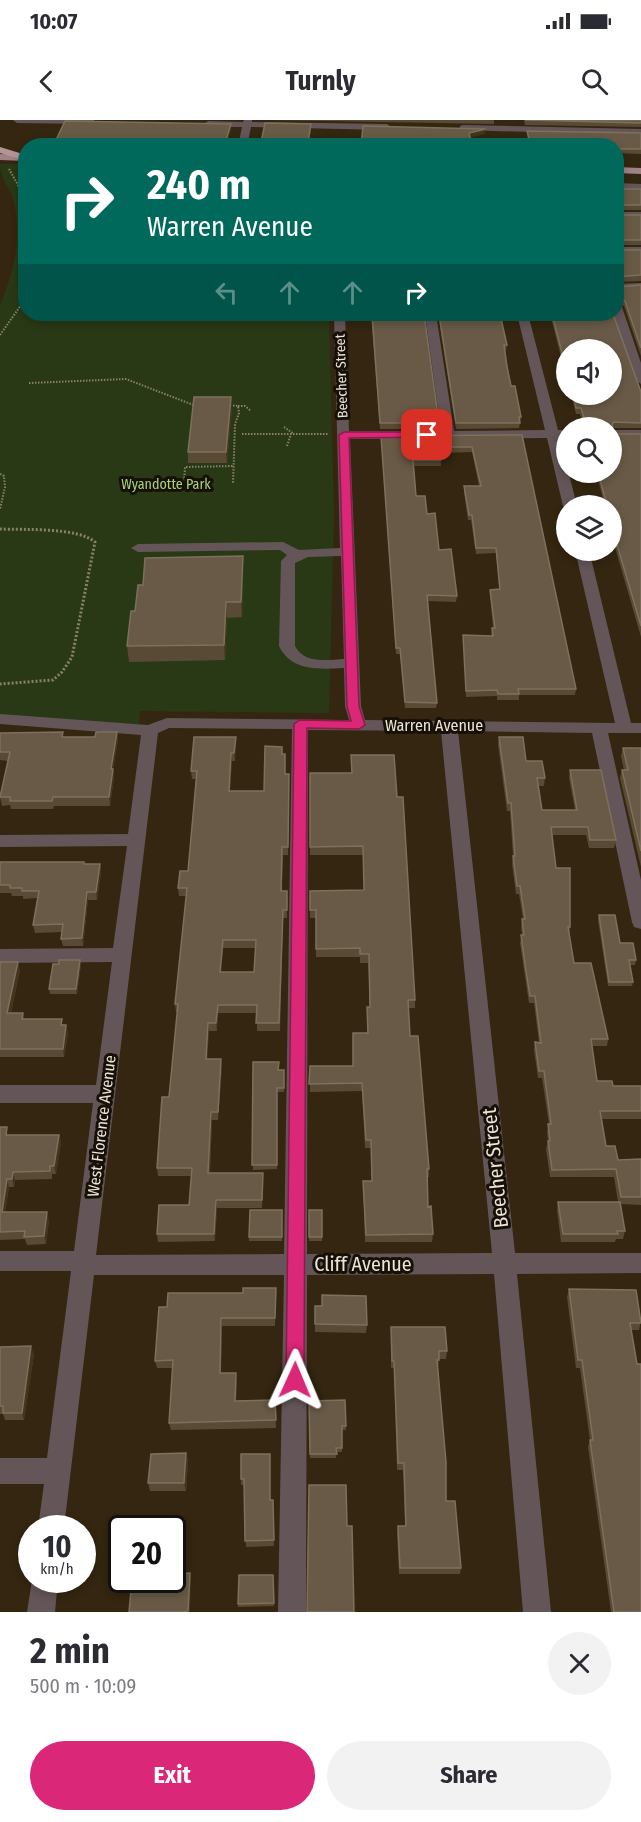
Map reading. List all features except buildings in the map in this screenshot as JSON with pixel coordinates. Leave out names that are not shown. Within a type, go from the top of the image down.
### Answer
[{"type":"highway","points":[[0,150],[18,156]]},
{"type":"main road","points":[[0,157],[18,158]]},
{"type":"main road","points":[[624,170],[641,171]]},
{"type":"street","points":[[17,120],[97,122]]},
{"type":"street","points":[[201,124],[248,122],[402,127]]},
{"type":"street","points":[[244,138],[248,122]]},
{"type":"street","points":[[449,128],[641,132]]},
{"type":"street","points":[[624,186],[641,187]]},
{"type":"street","points":[[624,215],[641,215]]},
{"type":"street","points":[[624,250],[641,250]]},
{"type":"street","points":[[624,286],[641,286]]},
{"type":"street","name":"Beecher Street","points":[[339,321],[353,706],[359,725]]},
{"type":"street","points":[[431,321],[448,435]]},
{"type":"street","points":[[525,321],[567,495]]},
{"type":"street","points":[[621,321],[641,380]]},
{"type":"street","points":[[622,434],[641,434]]},
{"type":"street","points":[[344,435],[556,435]]},
{"type":"street","points":[[138,548],[283,546],[297,555]]},
{"type":"street","points":[[348,552],[297,555],[288,561],[287,646],[289,654],[307,663],[351,663]]},
{"type":"street","points":[[585,561],[633,728]]},
{"type":"street","name":"Warren Avenue","points":[[0,719],[153,728],[167,723],[633,728]]},
{"type":"street","points":[[292,1612],[297,1264],[300,724]]},
{"type":"street","name":"Beecher Street","points":[[449,725],[505,1263],[537,1612]]},
{"type":"street","name":"West Florence Avenue","points":[[53,1515],[86,1263],[135,840],[153,728]]},
{"type":"street","points":[[599,728],[641,922]]},
{"type":"street","points":[[0,841],[135,840]]},
{"type":"street","points":[[0,956],[121,955]]},
{"type":"street","points":[[0,1094],[105,1094]]},
{"type":"street","name":"Cliff Avenue","points":[[0,1261],[297,1264],[641,1263]]},
{"type":"street","points":[[0,1471],[58,1471]]},
{"type":"street","points":[[41,1612],[43,1593]]},
{"type":"path","points":[[9,165],[18,185]]},
{"type":"path","points":[[0,336],[18,309]]},
{"type":"path","points":[[29,382],[126,379],[195,406],[202,406]]},
{"type":"path","points":[[219,406],[245,406],[251,411]]},
{"type":"path","points":[[232,484],[238,406]]},
{"type":"path","points":[[284,427],[293,434]]},
{"type":"path","points":[[242,434],[344,435]]},
{"type":"path","points":[[287,446],[293,434]]},
{"type":"path","points":[[184,481],[185,467],[234,466]]},
{"type":"path","points":[[0,474],[4,476],[5,487],[0,509]]},
{"type":"path","points":[[0,529],[70,532],[88,536],[95,542],[72,657],[53,680],[0,684]]},
{"type":"green space","name":"Wyandotte Park","points":[[0,164],[18,164],[18,321],[329,321],[334,515],[329,713],[140,711],[139,724],[0,723],[0,305],[13,266],[17,239],[13,199],[1,174]]},
{"type":"route","points":[[295,1380],[300,724],[359,725],[353,706],[344,435],[427,435]]}]
